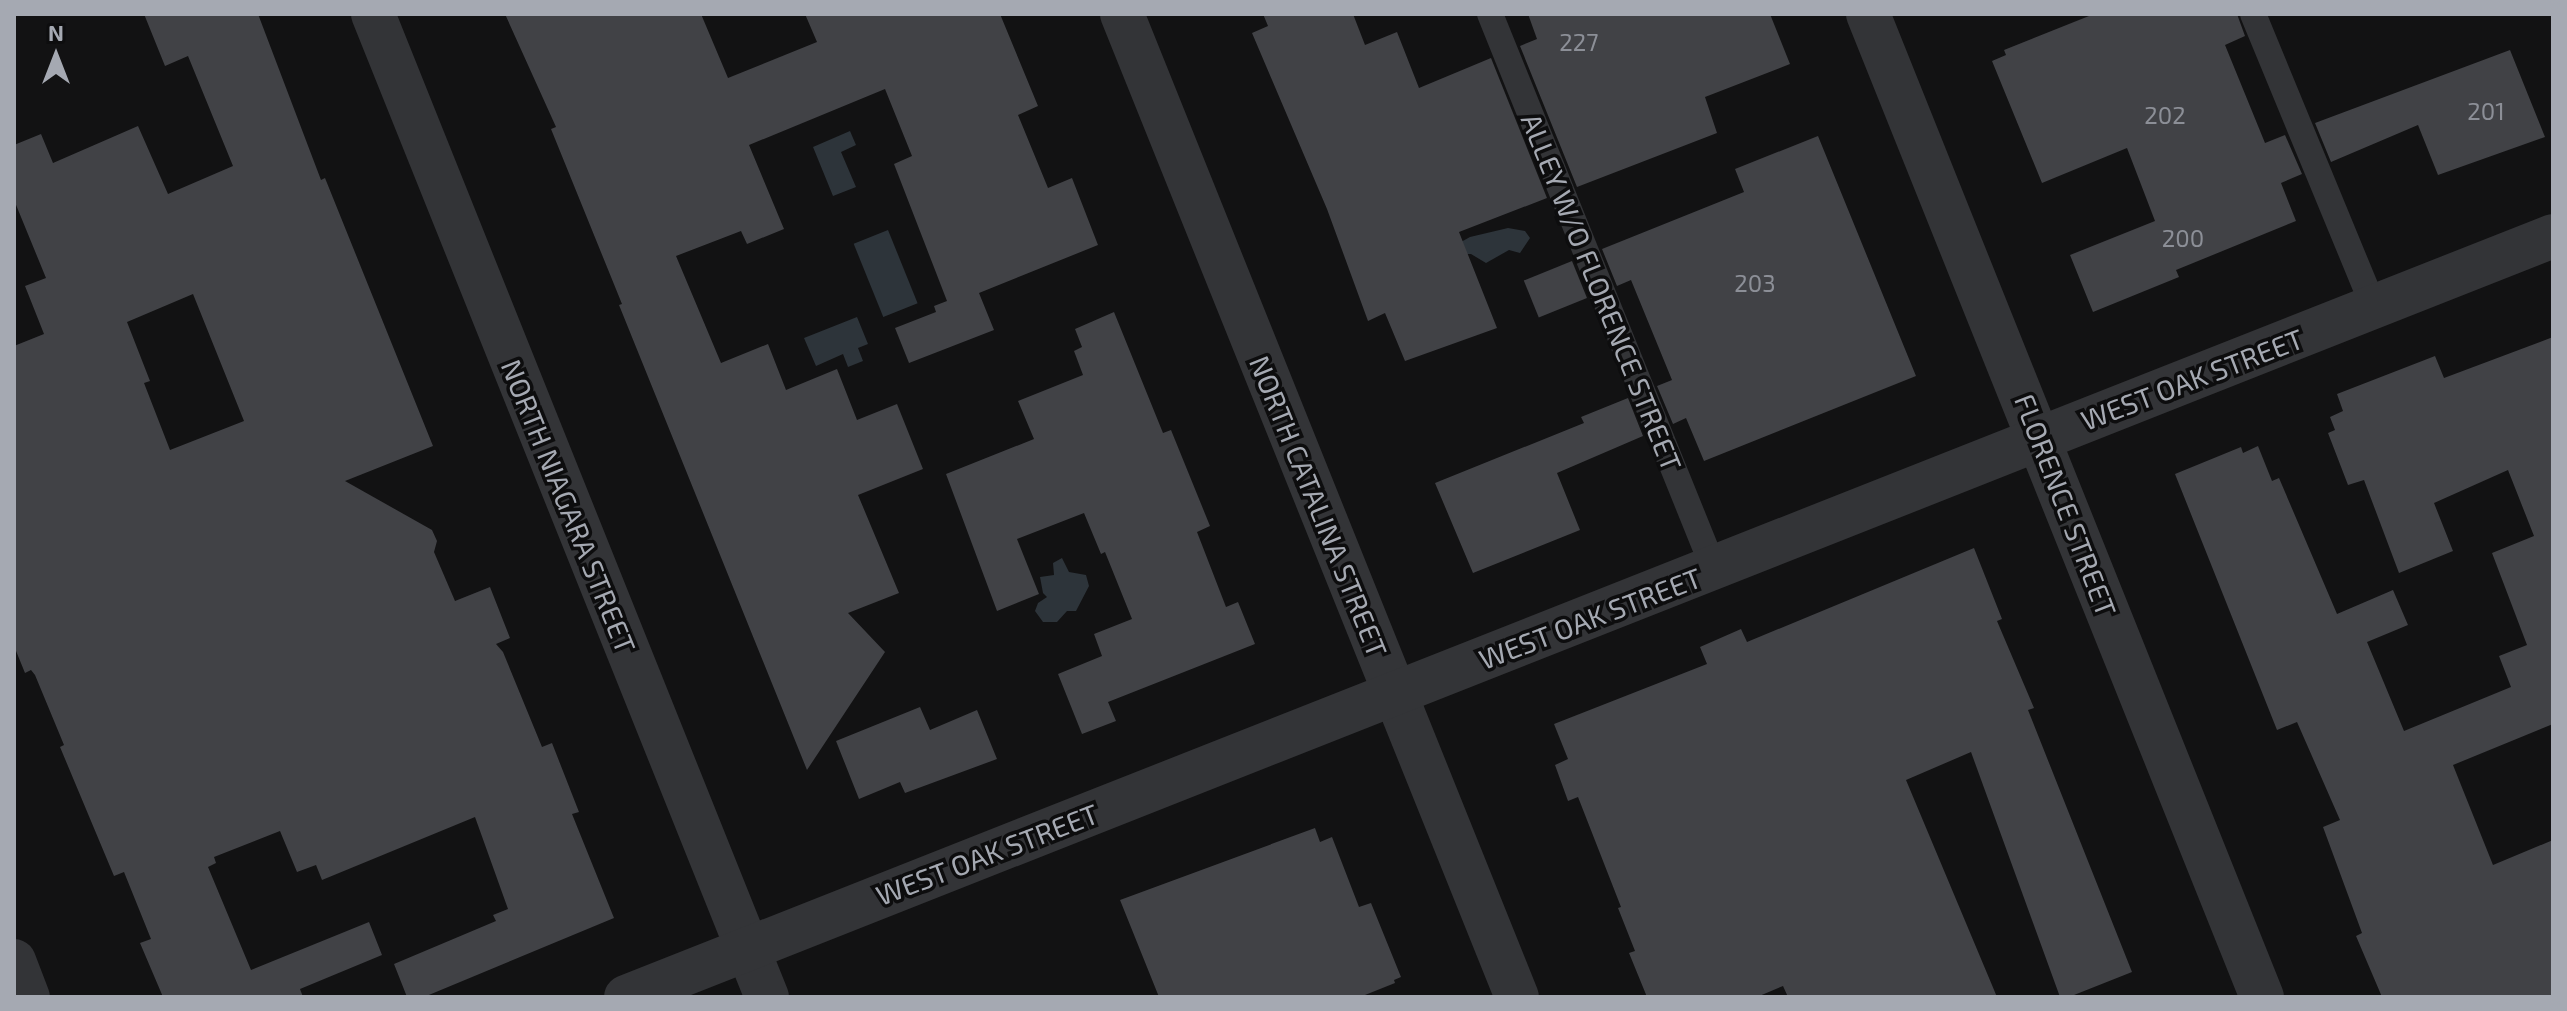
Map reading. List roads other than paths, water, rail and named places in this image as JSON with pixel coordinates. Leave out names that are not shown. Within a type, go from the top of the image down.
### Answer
[{"type":"street","name":"NORTH NIAGARA STREET","points":[[373,14],[767,997]]},
{"type":"street","name":"NORTH CATALINA STREET","points":[[1122,14],[1517,997]]},
{"type":"street","name":"FLORENCE STREET","points":[[1868,14],[2262,997]]},
{"type":"street","name":"WEST OAK STREET","points":[[626,997],[2553,236]]},
{"type":"street","points":[[14,961],[28,997]]},
{"type":"lane","name":"ALLEY W/O FLORENCE STREET","points":[[1490,14],[1714,569]]},
{"type":"lane","points":[[2253,14],[2374,308]]}]
